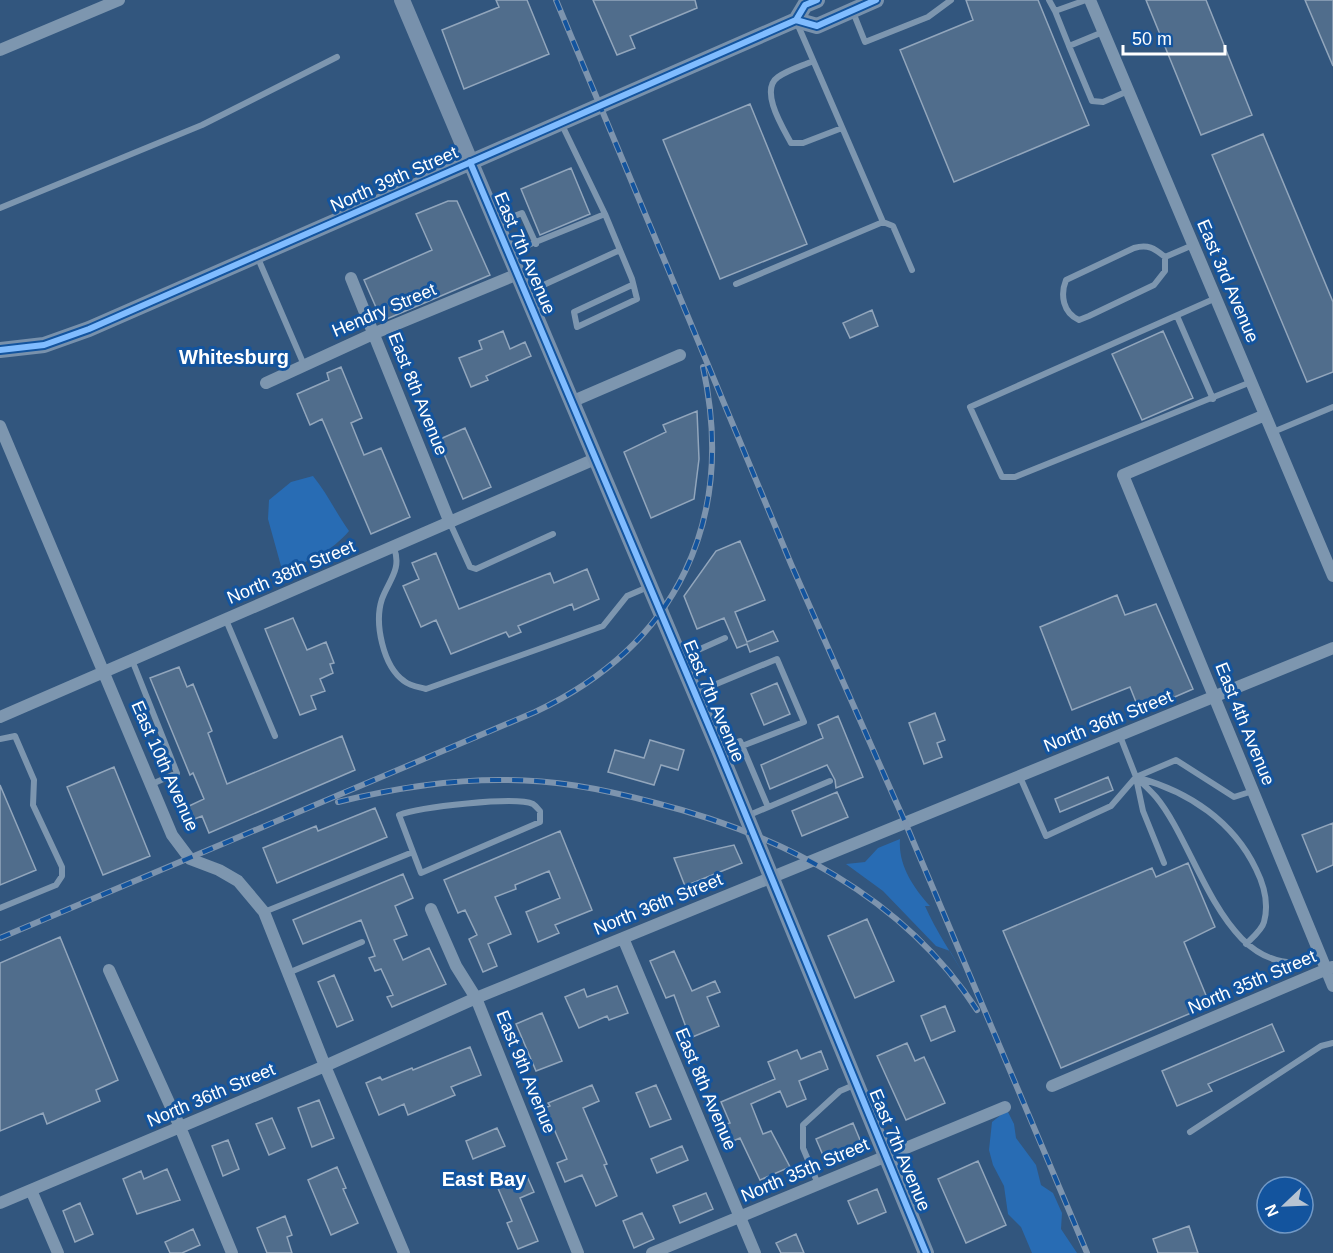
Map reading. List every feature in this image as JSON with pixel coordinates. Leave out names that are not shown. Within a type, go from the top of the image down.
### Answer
[{"type":"street","points":[[0,50],[119,0]]},
{"type":"street","name":"East 7th Avenue","points":[[402,0],[719,750],[926,1253]]},
{"type":"street","name":"North 39th Street","points":[[0,350],[44,345],[59,340],[796,20],[805,5],[817,0]]},
{"type":"street","name":"North 39th Street","points":[[796,20],[817,26],[876,0]]},
{"type":"street","name":"East 3rd Avenue","points":[[1088,0],[1104,32],[1333,576]]},
{"type":"street","name":"Hendry Street","points":[[266,383],[375,333],[518,274]]},
{"type":"street","name":"East 8th Avenue","points":[[351,278],[450,524]]},
{"type":"street","points":[[572,402],[680,355]]},
{"type":"street","name":"East 4th Avenue","points":[[1265,415],[1123,475],[1327,965],[1333,986]]},
{"type":"street","name":"East 10th Avenue","points":[[0,426],[172,835],[190,859],[219,870],[238,881],[264,912],[325,1066],[404,1253]]},
{"type":"street","name":"North 38th Street","points":[[0,717],[596,459]]},
{"type":"street","name":"North 36th Street","points":[[0,1203],[325,1066],[476,998],[1333,648]]},
{"type":"street","name":"East 9th Avenue","points":[[431,909],[456,966],[476,998],[578,1253]]},
{"type":"street","name":"East 8th Avenue","points":[[623,938],[754,1253]]},
{"type":"street","name":"North 35th Street","points":[[1052,1086],[1327,965]]},
{"type":"street","points":[[109,970],[180,1127],[232,1253]]},
{"type":"street","name":"North 35th Street","points":[[652,1253],[1005,1107]]},
{"type":"street","points":[[31,1190],[58,1253]]},
{"type":"lane","points":[[852,11],[866,42],[928,17],[951,0]]},
{"type":"lane","points":[[1049,0],[1092,102],[1103,102],[1128,90]]},
{"type":"lane","points":[[1055,11],[1088,0]]},
{"type":"lane","points":[[796,20],[883,222],[892,226],[912,270]]},
{"type":"lane","points":[[1070,46],[1104,32]]},
{"type":"lane","points":[[0,208],[193,129],[337,57]]},
{"type":"lane","points":[[813,61],[776,78],[771,89],[775,114],[791,142],[803,142],[842,128]]},
{"type":"lane","points":[[561,122],[605,214],[620,250],[632,285],[636,299],[577,327],[574,312],[632,285]]},
{"type":"lane","points":[[496,223],[522,213],[536,244]]},
{"type":"lane","points":[[508,253],[536,244],[605,214]]},
{"type":"lane","points":[[736,284],[883,222]]},
{"type":"lane","points":[[1144,245],[1152,247],[1165,257],[1165,271],[1154,285],[1089,316],[1078,320],[1072,317],[1061,292],[1066,280],[1144,245]]},
{"type":"lane","points":[[1165,257],[1194,245]]},
{"type":"lane","points":[[525,293],[620,250]]},
{"type":"lane","points":[[256,255],[304,364]]},
{"type":"lane","points":[[1216,298],[970,407],[1002,477],[1016,477],[1251,382]]},
{"type":"lane","points":[[1177,316],[1213,399]]},
{"type":"lane","points":[[1273,433],[1333,406]]},
{"type":"lane","points":[[450,524],[470,567],[476,569],[553,534]]},
{"type":"lane","points":[[394,548],[398,566],[382,600],[378,619],[384,649],[395,672],[404,681],[426,689],[603,626],[627,596],[649,587]]},
{"type":"lane","points":[[226,620],[275,736]]},
{"type":"lane","points":[[679,658],[725,638]]},
{"type":"lane","points":[[694,693],[777,659],[804,722],[742,746]]},
{"type":"lane","points":[[132,660],[177,773],[152,784]]},
{"type":"lane","points":[[0,739],[15,736],[20,743],[34,780],[33,805],[62,867],[62,876],[56,885],[0,909]]},
{"type":"lane","points":[[1120,736],[1136,777],[1143,811],[1164,863]]},
{"type":"lane","points":[[719,750],[740,741],[768,807]]},
{"type":"lane","points":[[1020,777],[1046,836],[1111,806],[1136,777],[1176,760],[1234,797],[1253,791]]},
{"type":"lane","points":[[1136,777],[1156,797],[1221,914],[1246,944],[1279,963],[1327,965]]},
{"type":"lane","points":[[1136,777],[1162,785],[1209,811],[1235,833],[1247,851],[1262,880],[1266,901],[1263,924],[1246,944]]},
{"type":"lane","points":[[746,817],[830,781]]},
{"type":"lane","points":[[468,803],[516,803],[533,804],[540,811],[540,822],[422,873],[414,852],[399,815],[414,809],[468,803]]},
{"type":"lane","points":[[264,912],[414,852]]},
{"type":"lane","points":[[288,973],[362,942]]},
{"type":"lane","points":[[1190,1132],[1321,1047],[1333,1043]]},
{"type":"lane","points":[[818,1184],[803,1149],[804,1125],[809,1116],[826,1107],[840,1091],[856,1084]]},
{"type":"shaded area","points":[[313,476],[349,531],[335,545],[318,556],[300,564],[281,566],[268,519],[269,500],[291,482]]},
{"type":"shaded area","points":[[900,839],[904,867],[930,906],[925,906],[950,951],[936,946],[883,891],[846,864],[865,862],[878,848]]},
{"type":"shaded area","points":[[1007,1110],[1014,1124],[1016,1138],[1036,1165],[1041,1185],[1053,1193],[1062,1213],[1061,1229],[1077,1253],[1032,1253],[1021,1227],[1008,1214],[1004,1186],[993,1165],[989,1150],[992,1122]]},
{"type":"building","points":[[496,0],[527,0],[549,54],[464,89],[442,30],[499,7]]},
{"type":"building","points":[[593,0],[695,0],[697,8],[630,36],[635,48],[617,55]]},
{"type":"building","points":[[966,0],[1038,0],[1089,125],[954,182],[900,50],[973,20]]},
{"type":"building","points":[[1146,0],[1206,0],[1252,115],[1201,135]]},
{"type":"building","points":[[1305,0],[1333,0],[1333,66]]},
{"type":"building","points":[[750,104],[807,244],[720,279],[663,140]]},
{"type":"building","points":[[1263,134],[1333,302],[1333,372],[1307,382],[1212,155]]},
{"type":"building","points":[[571,168],[590,214],[540,235],[521,189]]},
{"type":"building","points":[[448,201],[457,201],[490,275],[382,321],[364,280],[432,250],[416,214]]},
{"type":"building","points":[[872,310],[878,326],[850,338],[843,323]]},
{"type":"building","points":[[503,331],[510,349],[525,342],[531,356],[486,376],[488,380],[471,387],[459,358],[482,349],[479,341]]},
{"type":"building","points":[[1163,331],[1193,398],[1142,420],[1112,354]]},
{"type":"building","points":[[341,367],[362,418],[351,423],[364,455],[381,448],[410,517],[371,534],[322,419],[310,425],[297,394],[329,380],[327,373]]},
{"type":"building","points":[[697,411],[699,459],[694,499],[651,518],[624,452],[666,432],[663,425]]},
{"type":"building","points":[[465,428],[491,487],[463,499],[438,440]]},
{"type":"building","points":[[740,541],[765,600],[735,612],[747,642],[773,631],[778,641],[750,652],[747,644],[737,648],[724,618],[697,629],[684,596],[716,551]]},
{"type":"building","points":[[436,553],[459,609],[550,573],[554,583],[587,569],[599,599],[574,610],[572,604],[518,626],[521,632],[509,637],[506,632],[451,654],[436,620],[421,627],[403,586],[419,579],[412,563]]},
{"type":"building","points":[[1117,595],[1125,615],[1156,604],[1193,689],[1140,712],[1130,687],[1072,710],[1040,627]]},
{"type":"building","points":[[293,618],[307,650],[326,642],[334,663],[330,664],[333,673],[320,679],[325,691],[311,696],[316,709],[300,715],[265,629]]},
{"type":"building","points":[[179,667],[187,687],[193,684],[212,731],[208,733],[227,784],[342,736],[355,770],[209,833],[202,816],[192,820],[187,807],[204,799],[193,773],[190,775],[150,678]]},
{"type":"building","points":[[777,683],[790,714],[764,725],[751,694]]},
{"type":"building","points":[[935,713],[945,740],[937,743],[942,757],[924,764],[909,723]]},
{"type":"building","points":[[838,716],[863,777],[836,788],[835,780],[827,765],[770,789],[761,765],[823,738],[818,725]]},
{"type":"building","points":[[650,740],[684,750],[678,770],[661,765],[654,785],[608,772],[615,750],[644,758]]},
{"type":"building","points":[[114,767],[150,856],[103,875],[67,787]]},
{"type":"building","points":[[1108,777],[1113,790],[1060,812],[1055,799]]},
{"type":"building","points":[[0,785],[36,870],[0,885]]},
{"type":"building","points":[[837,792],[848,817],[802,836],[792,811]]},
{"type":"building","points":[[375,808],[387,837],[277,883],[263,848],[316,826],[318,831]]},
{"type":"building","points":[[1333,823],[1333,865],[1317,872],[1302,835]]},
{"type":"building","points":[[560,831],[592,910],[555,925],[559,933],[538,942],[526,912],[560,898],[549,871],[515,885],[516,889],[495,897],[511,934],[488,944],[497,966],[483,972],[469,939],[477,935],[465,910],[458,913],[444,880]]},
{"type":"building","points":[[734,845],[742,863],[685,886],[674,858]]},
{"type":"building","points":[[1188,863],[1215,927],[1184,942],[1210,1005],[1061,1068],[1003,931],[1152,868],[1156,877]]},
{"type":"building","points":[[403,874],[413,898],[395,906],[407,935],[394,940],[403,960],[429,948],[446,984],[392,1007],[387,997],[393,995],[381,969],[375,971],[369,958],[375,956],[361,920],[303,944],[293,920]]},
{"type":"building","points":[[867,919],[894,981],[855,998],[828,936]]},
{"type":"building","points":[[60,937],[118,1080],[96,1090],[100,1101],[47,1124],[43,1113],[0,1131],[0,963]]},
{"type":"building","points":[[674,951],[692,991],[715,981],[720,992],[707,997],[719,1026],[690,1038],[674,995],[666,998],[650,961]]},
{"type":"building","points":[[334,975],[353,1020],[337,1027],[318,982]]},
{"type":"building","points":[[617,986],[628,1013],[609,1020],[607,1016],[579,1028],[565,997],[584,989],[587,997]]},
{"type":"building","points":[[945,1006],[955,1031],[931,1041],[921,1016]]},
{"type":"building","points":[[542,1013],[562,1061],[536,1071],[516,1024]]},
{"type":"building","points":[[1272,1024],[1284,1051],[1208,1084],[1212,1091],[1177,1106],[1162,1071]]},
{"type":"building","points":[[907,1043],[915,1061],[924,1057],[945,1103],[906,1120],[877,1056]]},
{"type":"building","points":[[470,1047],[481,1075],[451,1087],[455,1095],[408,1115],[404,1104],[379,1115],[366,1083],[380,1077],[382,1080],[412,1068],[413,1070]]},
{"type":"building","points":[[797,1050],[801,1059],[821,1051],[828,1069],[799,1081],[806,1099],[787,1107],[780,1091],[751,1104],[763,1134],[771,1131],[790,1167],[760,1180],[740,1138],[733,1141],[726,1124],[730,1123],[721,1102],[775,1079],[768,1062]]},
{"type":"building","points":[[592,1085],[599,1101],[583,1108],[607,1164],[604,1165],[617,1196],[596,1206],[582,1175],[565,1182],[557,1163],[567,1159],[545,1108],[550,1106],[548,1103]]},
{"type":"building","points":[[656,1085],[671,1119],[650,1127],[636,1093]]},
{"type":"building","points":[[319,1100],[334,1138],[312,1147],[298,1108]]},
{"type":"building","points":[[272,1118],[285,1148],[269,1155],[256,1124]]},
{"type":"building","points":[[853,1123],[865,1152],[828,1167],[816,1139]]},
{"type":"building","points":[[497,1128],[505,1146],[473,1159],[466,1141]]},
{"type":"building","points":[[228,1140],[239,1169],[223,1176],[212,1146]]},
{"type":"building","points":[[682,1146],[688,1160],[657,1173],[651,1159]]},
{"type":"building","points":[[978,1161],[1006,1225],[966,1243],[938,1179]]},
{"type":"building","points":[[337,1167],[346,1188],[343,1189],[358,1223],[331,1235],[308,1180]]},
{"type":"building","points":[[167,1169],[180,1200],[137,1214],[123,1179],[141,1171],[144,1179]]},
{"type":"building","points":[[526,1174],[534,1192],[520,1198],[538,1241],[518,1249],[507,1223],[512,1221],[497,1186]]},
{"type":"building","points":[[877,1189],[886,1212],[858,1224],[848,1201]]},
{"type":"building","points":[[706,1193],[713,1209],[680,1223],[673,1206]]},
{"type":"building","points":[[80,1203],[93,1234],[75,1242],[63,1211]]},
{"type":"building","points":[[642,1213],[654,1239],[634,1248],[623,1221]]},
{"type":"building","points":[[285,1216],[292,1235],[287,1237],[292,1253],[267,1253],[257,1228]]},
{"type":"building","points":[[1189,1226],[1198,1253],[1158,1253],[1153,1239]]},
{"type":"building","points":[[193,1229],[200,1245],[182,1253],[170,1253],[165,1242]]},
{"type":"building","points":[[796,1234],[804,1253],[781,1253],[776,1243]]},
{"type":"railway","points":[[556,0],[791,564],[905,822],[1087,1253]]},
{"type":"railway","points":[[0,938],[535,712],[585,684],[626,651],[660,613],[685,571],[702,525],[711,476],[711,423],[703,367]]},
{"type":"railway","points":[[338,802],[398,789],[438,784],[479,780],[519,780],[596,789],[700,815],[792,852],[835,875],[875,903],[913,934],[947,970],[977,1010]]},
{"type":"cycle path","points":[[0,350],[44,345],[89,329],[796,20],[805,5],[817,0]]},
{"type":"cycle path","points":[[796,20],[817,26],[876,0]]},
{"type":"cycle path","points":[[470,162],[719,750],[926,1253]]},
{"type":"district","name":"Whitesburg","points":[[234,357]]},
{"type":"district","name":"East Bay","points":[[484,1179]]}]
